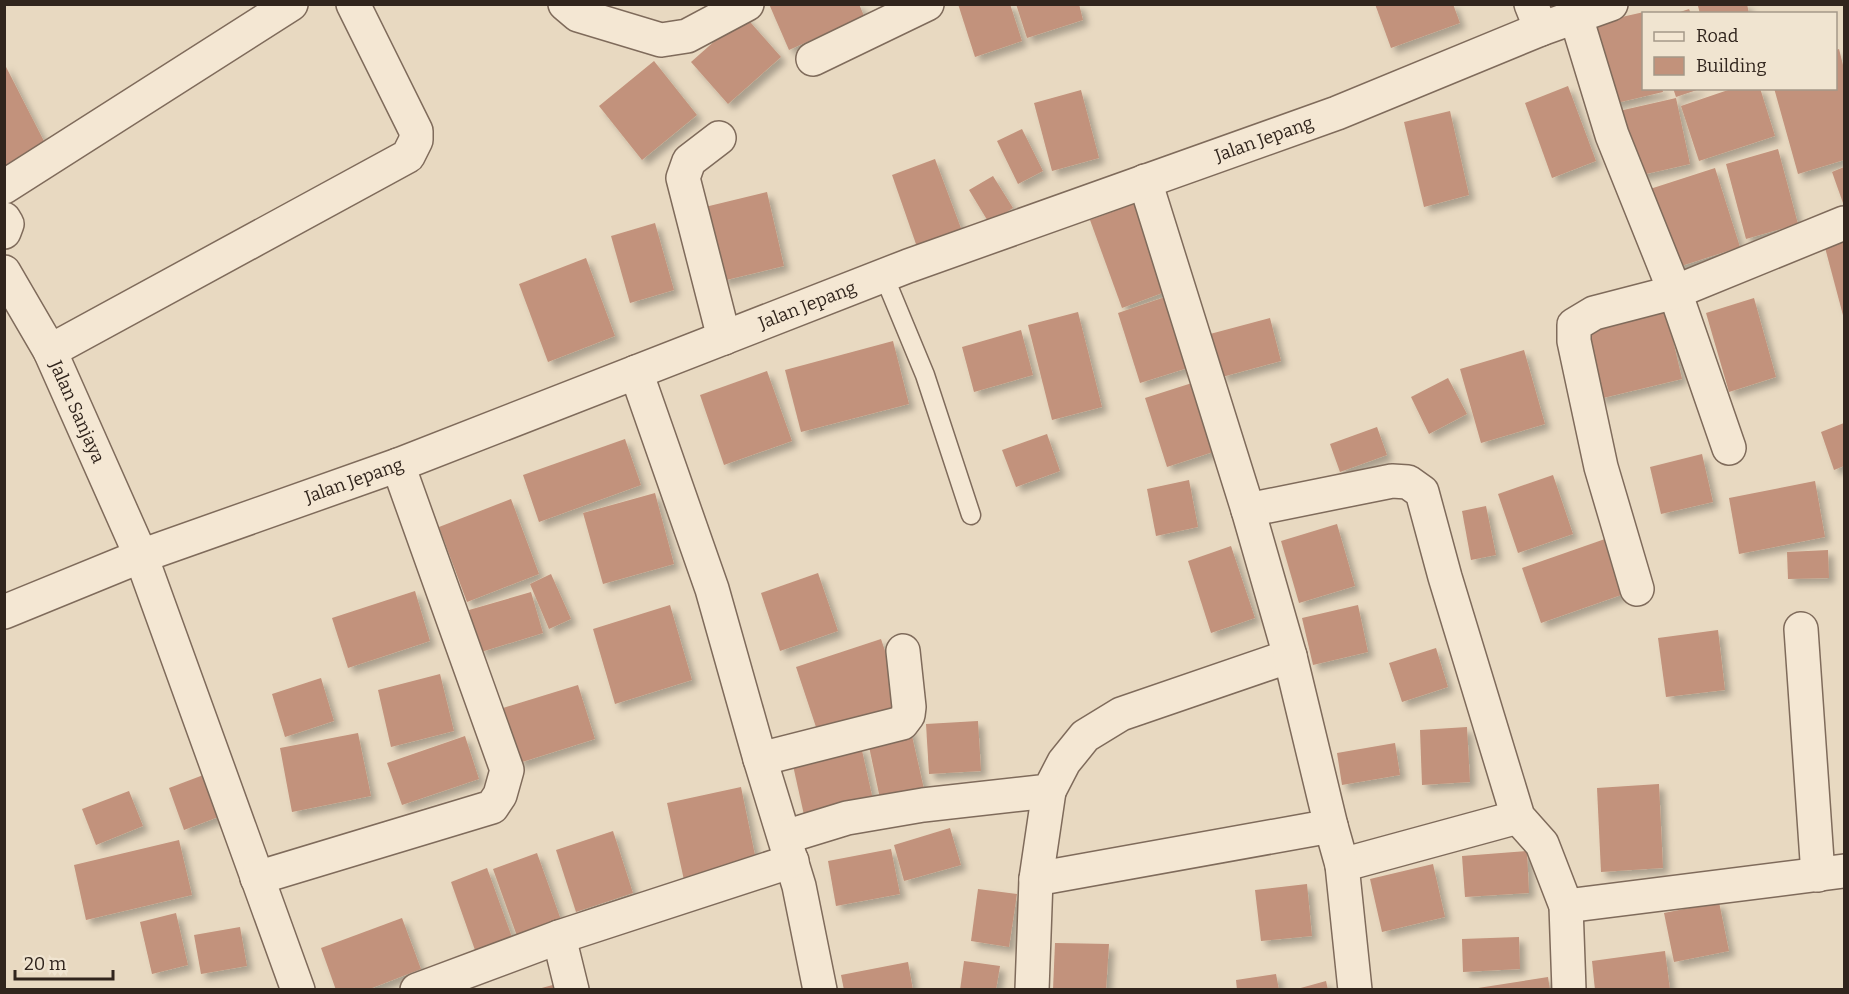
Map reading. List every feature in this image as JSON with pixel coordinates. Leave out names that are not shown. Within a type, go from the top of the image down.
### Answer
[{"type":"street","points":[[4,187],[291,4]]},
{"type":"street","points":[[50,351],[408,156],[416,140],[416,131],[353,4]]},
{"type":"street","points":[[565,4],[578,15],[661,39],[687,36],[747,4]]},
{"type":"street","points":[[813,58],[927,4]]},
{"type":"street","name":"Jalan Jepang","points":[[9,610],[141,556],[398,465],[884,276],[1337,113],[1536,17],[1576,17],[1611,4]]},
{"type":"street","points":[[1576,17],[1612,135],[1675,292],[1730,448]]},
{"type":"street","points":[[718,138],[688,161],[683,178],[724,338]]},
{"type":"street","points":[[1145,181],[1248,510],[1290,656],[1342,865],[1356,990]]},
{"type":"street","points":[[4,219],[7,224],[4,232]]},
{"type":"street","points":[[1637,590],[1601,467],[1574,341],[1574,325],[1594,313],[1675,292],[1845,223]]},
{"type":"street","name":"Jalan Sanjaya","points":[[4,272],[50,351],[141,556],[298,990]]},
{"type":"street","points":[[636,372],[712,589],[760,759],[800,886],[820,990]]},
{"type":"street","points":[[257,878],[492,807],[500,795],[507,770],[398,465]]},
{"type":"street","points":[[1248,510],[1392,481],[1408,482],[1422,492],[1444,577],[1518,817],[1542,844],[1566,906],[1569,990]]},
{"type":"street","points":[[1566,906],[1831,873],[1801,629]]},
{"type":"street","points":[[760,759],[902,723],[908,715],[909,707],[903,651]]},
{"type":"street","points":[[1032,990],[1036,879],[1048,791],[1064,762],[1085,736],[1121,714],[1290,656]]},
{"type":"street","points":[[417,990],[789,849],[858,816],[923,805],[1048,791]]},
{"type":"street","points":[[1342,865],[1518,817]]},
{"type":"street","points":[[1036,879],[1331,826]]},
{"type":"street","points":[[559,937],[572,990]]},
{"type":"lane","points":[[884,276],[925,375],[971,515]]},
{"type":"building","points":[[769,4],[859,4],[864,16],[789,50]]},
{"type":"building","points":[[958,4],[1010,4],[1022,41],[975,57]]},
{"type":"building","points":[[1016,4],[1079,4],[1083,20],[1027,38]]},
{"type":"building","points":[[1375,4],[1453,4],[1460,23],[1391,48]]},
{"type":"building","points":[[1702,4],[1747,4],[1749,12],[1700,12],[1698,6]]},
{"type":"building","points":[[1642,12],[1642,90],[1662,90],[1663,92],[1604,106],[1586,25]]},
{"type":"building","points":[[744,15],[781,57],[728,104],[691,62]]},
{"type":"building","points":[[1839,49],[1844,69],[1844,160],[1798,174],[1775,90],[1837,90],[1837,50]]},
{"type":"building","points":[[654,61],[697,115],[642,160],[599,106]]},
{"type":"building","points":[[4,63],[49,151],[4,174]]},
{"type":"building","points":[[1568,86],[1596,161],[1552,178],[1525,103]]},
{"type":"building","points":[[1081,90],[1099,158],[1052,171],[1034,103]]},
{"type":"building","points":[[1674,90],[1697,90],[1676,97]]},
{"type":"building","points":[[1728,90],[1761,90],[1775,136],[1699,161],[1681,106]]},
{"type":"building","points":[[1676,98],[1690,164],[1633,177],[1619,111]]},
{"type":"building","points":[[1450,111],[1469,195],[1424,207],[1404,122]]},
{"type":"building","points":[[1022,129],[1043,171],[1018,184],[997,141]]},
{"type":"building","points":[[1778,149],[1798,224],[1746,239],[1726,164]]},
{"type":"building","points":[[935,159],[962,231],[917,247],[892,175]]},
{"type":"building","points":[[1844,167],[1844,202],[1843,203],[1832,172]]},
{"type":"building","points":[[1715,168],[1740,247],[1675,268],[1650,189]]},
{"type":"building","points":[[993,176],[1013,208],[989,223],[969,190]]},
{"type":"building","points":[[767,192],[784,266],[722,281],[705,207]]},
{"type":"building","points":[[1141,201],[1173,289],[1122,308],[1090,220]]},
{"type":"building","points":[[655,223],[674,290],[630,303],[611,236]]},
{"type":"building","points":[[1844,235],[1844,319],[1823,240]]},
{"type":"building","points":[[586,258],[615,336],[548,362],[519,284]]},
{"type":"building","points":[[1171,295],[1194,366],[1140,383],[1118,313]]},
{"type":"building","points":[[1754,298],[1776,377],[1729,392],[1706,313]]},
{"type":"building","points":[[1666,310],[1682,379],[1599,399],[1583,330]]},
{"type":"building","points":[[1078,312],[1102,407],[1052,420],[1028,325]]},
{"type":"building","points":[[1270,318],[1281,361],[1222,377],[1210,334]]},
{"type":"building","points":[[1021,330],[1033,375],[974,392],[962,347]]},
{"type":"building","points":[[893,341],[909,404],[801,432],[785,370]]},
{"type":"building","points":[[1524,350],[1545,424],[1481,443],[1460,369]]},
{"type":"building","points":[[767,371],[792,441],[724,465],[700,395]]},
{"type":"building","points":[[1448,378],[1467,414],[1429,434],[1411,397]]},
{"type":"building","points":[[1192,383],[1213,452],[1167,467],[1145,398]]},
{"type":"building","points":[[1844,423],[1844,466],[1834,470],[1821,432]]},
{"type":"building","points":[[1377,427],[1387,455],[1340,472],[1330,444]]},
{"type":"building","points":[[1047,434],[1060,471],[1016,487],[1002,450]]},
{"type":"building","points":[[625,439],[641,485],[539,522],[523,475]]},
{"type":"building","points":[[1702,454],[1713,502],[1661,514],[1650,467]]},
{"type":"building","points":[[1553,475],[1573,534],[1518,553],[1498,494]]},
{"type":"building","points":[[1189,480],[1198,527],[1156,536],[1147,489]]},
{"type":"building","points":[[1815,481],[1825,537],[1739,554],[1729,498]]},
{"type":"building","points":[[655,493],[674,564],[603,584],[583,513]]},
{"type":"building","points":[[511,499],[539,574],[467,602],[439,527]]},
{"type":"building","points":[[1486,506],[1496,555],[1471,560],[1462,511]]},
{"type":"building","points":[[1337,524],[1355,586],[1299,603],[1281,541]]},
{"type":"building","points":[[1605,539],[1624,594],[1541,623],[1522,568]]},
{"type":"building","points":[[1231,546],[1255,618],[1211,633],[1188,561]]},
{"type":"building","points":[[1828,550],[1829,578],[1788,579],[1787,552]]},
{"type":"building","points":[[818,573],[838,631],[780,651],[761,593]]},
{"type":"building","points":[[551,574],[571,619],[549,629],[530,584]]},
{"type":"building","points":[[415,591],[430,641],[348,668],[332,618]]},
{"type":"building","points":[[531,592],[543,633],[481,652],[469,610]]},
{"type":"building","points":[[670,605],[692,680],[615,704],[593,629]]},
{"type":"building","points":[[1358,605],[1368,652],[1313,665],[1302,618]]},
{"type":"building","points":[[1718,630],[1725,690],[1666,697],[1658,638]]},
{"type":"building","points":[[881,639],[904,708],[819,736],[796,667]]},
{"type":"building","points":[[1436,648],[1448,687],[1402,702],[1389,663]]},
{"type":"building","points":[[440,674],[454,731],[391,747],[378,690]]},
{"type":"building","points":[[321,678],[334,721],[285,737],[272,694]]},
{"type":"building","points":[[578,685],[595,739],[519,763],[503,708]]},
{"type":"building","points":[[978,721],[981,771],[929,774],[926,724]]},
{"type":"building","points":[[910,727],[926,798],[882,808],[867,737]]},
{"type":"building","points":[[1467,727],[1470,782],[1422,785],[1420,730]]},
{"type":"building","points":[[358,733],[371,796],[292,812],[280,748]]},
{"type":"building","points":[[465,736],[479,779],[402,805],[387,763]]},
{"type":"building","points":[[1395,743],[1400,775],[1342,785],[1337,753]]},
{"type":"building","points":[[861,746],[873,800],[804,815],[792,761]]},
{"type":"building","points":[[206,774],[221,816],[184,830],[169,788]]},
{"type":"building","points":[[1659,784],[1663,868],[1601,872],[1597,788]]},
{"type":"building","points":[[741,787],[757,865],[684,880],[667,803]]},
{"type":"building","points":[[129,791],[143,826],[96,845],[82,809]]},
{"type":"building","points":[[950,828],[961,865],[904,881],[894,845]]},
{"type":"building","points":[[613,831],[633,893],[576,912],[556,850]]},
{"type":"building","points":[[179,840],[192,895],[86,920],[74,865]]},
{"type":"building","points":[[891,849],[900,894],[836,906],[828,861]]},
{"type":"building","points":[[1527,851],[1529,893],[1465,897],[1462,856]]},
{"type":"building","points":[[537,853],[561,920],[517,936],[493,869]]},
{"type":"building","points":[[1433,864],[1445,917],[1382,932],[1370,879]]},
{"type":"building","points":[[487,868],[513,940],[476,953],[451,882]]},
{"type":"building","points":[[1307,884],[1312,936],[1261,941],[1255,890]]},
{"type":"building","points":[[978,889],[1017,894],[1009,947],[971,941]]},
{"type":"building","points":[[1719,902],[1729,951],[1674,962],[1664,913]]},
{"type":"building","points":[[176,913],[188,965],[152,974],[140,922]]},
{"type":"building","points":[[402,918],[421,969],[367,990],[336,990],[321,948]]},
{"type":"building","points":[[240,927],[247,966],[201,974],[194,935]]},
{"type":"building","points":[[1519,937],[1520,969],[1463,972],[1462,939]]},
{"type":"building","points":[[1055,943],[1109,944],[1106,990],[1053,990]]},
{"type":"building","points":[[1665,951],[1670,990],[1595,990],[1592,961]]},
{"type":"building","points":[[964,961],[1000,966],[996,990],[960,990]]},
{"type":"building","points":[[908,962],[913,990],[844,990],[841,975]]},
{"type":"building","points":[[1276,974],[1279,990],[1237,990],[1236,980]]},
{"type":"building","points":[[1548,977],[1550,990],[1478,990],[1478,988]]},
{"type":"building","points":[[1326,981],[1328,990],[1297,990],[1297,989]]},
{"type":"building","points":[[560,983],[561,990],[538,990],[538,989]]}]
